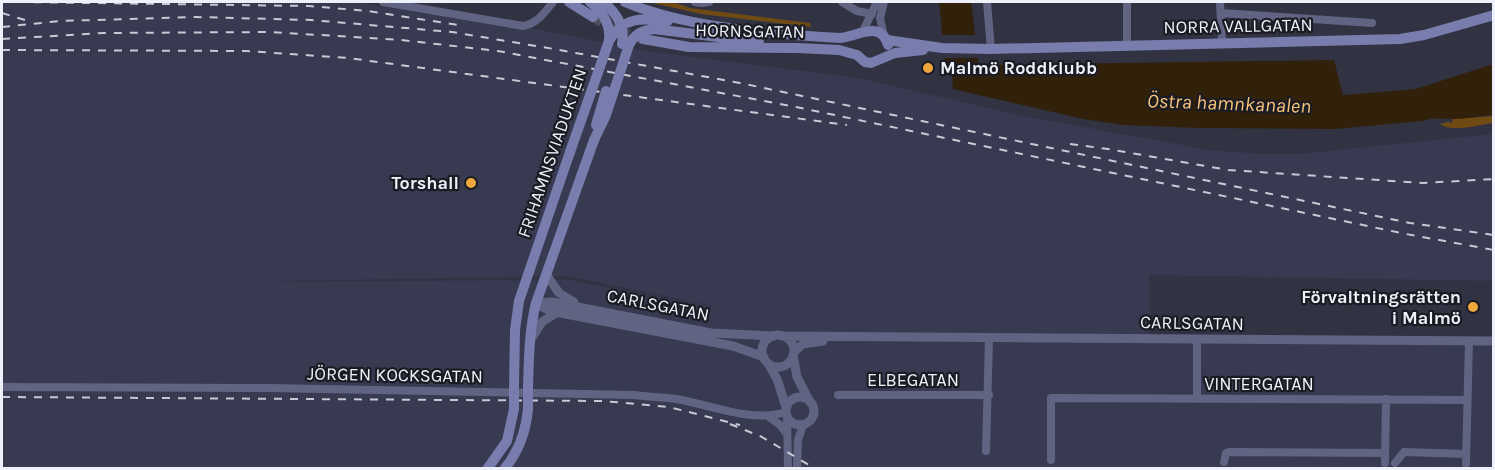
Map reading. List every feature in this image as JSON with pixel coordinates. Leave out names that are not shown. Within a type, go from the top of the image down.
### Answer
[{"type":"main road","points":[[569,2],[593,18]]},
{"type":"main road","points":[[590,2],[604,16],[609,30],[609,41]]},
{"type":"main road","points":[[603,2],[616,14],[622,26],[642,19],[698,23]]},
{"type":"main road","name":"HORNSGATAN","points":[[625,2],[653,12],[698,23],[831,37],[850,37],[876,30],[885,38],[942,48]]},
{"type":"main road","name":"NORRA VALLGATAN","points":[[942,48],[991,49],[1400,39],[1424,35],[1494,15]]},
{"type":"main road","name":"FRIHAMNSVIADUKTEN","points":[[488,468],[507,441],[514,409],[517,315],[527,276],[609,41],[622,26]]},
{"type":"main road","name":"FRIHAMNSVIADUKTEN","points":[[505,468],[519,445],[525,428],[528,409],[529,344],[536,303],[594,140],[599,112],[626,45],[622,26]]},
{"type":"main road","points":[[626,45],[641,32],[662,29],[798,48]]},
{"type":"main road","points":[[857,55],[854,49],[855,42],[861,33]]},
{"type":"main road","points":[[884,56],[888,48],[885,38]]},
{"type":"main road","name":"HORNSGATAN","points":[[644,39],[688,46],[840,50],[872,63],[896,52],[942,48]]},
{"type":"main road","points":[[517,315],[536,303],[529,294],[527,276]]},
{"type":"street","points":[[383,2],[528,26],[538,20],[553,2]]},
{"type":"street","points":[[695,2],[709,2]]},
{"type":"street","points":[[842,2],[857,11],[872,14]]},
{"type":"street","points":[[861,33],[877,2]]},
{"type":"street","points":[[884,2],[880,18],[885,38]]},
{"type":"street","points":[[987,2],[991,49]]},
{"type":"street","points":[[1126,2],[1127,45]]},
{"type":"street","points":[[1220,2],[1222,42]]},
{"type":"street","name":"NORRA VALLGATAN","points":[[1221,13],[1372,23]]},
{"type":"street","points":[[546,277],[564,297],[590,309]]},
{"type":"street","name":"CARLSGATAN","points":[[536,303],[552,302],[711,333],[778,336],[1494,341]]},
{"type":"street","name":"CARLSGATAN","points":[[536,303],[543,309],[556,313],[733,346],[766,360]]},
{"type":"street","points":[[529,344],[542,322],[556,313]]},
{"type":"street","points":[[788,468],[786,412],[777,379],[766,360],[764,345],[766,340],[778,336],[791,342],[797,377],[813,408],[813,415],[803,425],[798,440],[797,468]]},
{"type":"street","name":"CARLSGATAN","points":[[794,354],[803,344],[810,342],[891,338]]},
{"type":"street","points":[[986,451],[989,338]]},
{"type":"street","points":[[1197,340],[1197,398]]},
{"type":"street","points":[[1466,464],[1469,341]]},
{"type":"street","points":[[766,360],[775,367],[783,366],[794,354]]},
{"type":"street","name":"JÖRGEN KOCKSGATAN","points":[[2,387],[280,388],[634,395],[676,399],[731,412],[768,416],[786,412]]},
{"type":"street","name":"ELBEGATAN","points":[[838,395],[989,395]]},
{"type":"street","points":[[786,412],[795,398],[806,399],[810,402]]},
{"type":"street","name":"VINTERGATAN","points":[[1051,460],[1051,398],[1467,400]]},
{"type":"street","points":[[1385,463],[1386,399]]},
{"type":"street","points":[[786,412],[793,423],[803,425]]},
{"type":"street","points":[[768,416],[787,434]]},
{"type":"street","points":[[1224,462],[1226,453],[1230,452],[1384,453]]},
{"type":"street","points":[[1395,463],[1404,452],[1466,454]]},
{"type":"shaded area","points":[[2,2],[363,3],[520,29],[531,28],[647,51],[859,78],[1018,115],[1210,150],[1298,154],[1493,134],[1493,281],[1149,275],[1150,336],[1493,343],[1493,468],[2,468]],"holes":[[[567,276],[751,314],[570,280],[224,282]]]},
{"type":"shaded area","points":[[648,2],[673,2],[690,8],[810,23],[811,27],[701,14]]},
{"type":"shaded area","points":[[1493,116],[1493,123],[1473,127],[1451,128],[1440,124],[1452,123],[1453,119]]},
{"type":"water","name":"Östra hamnkanalen","points":[[939,2],[971,2],[979,65],[1334,60],[1343,95],[1416,89],[1493,64],[1493,115],[1335,129],[1198,128],[1123,125],[1083,119],[953,89],[952,75],[945,63]]},
{"type":"pier","points":[[942,35],[977,35],[981,58],[942,58]]},
{"type":"tunnel","points":[[593,17],[612,29],[642,39]]},
{"type":"railway","points":[[18,2],[309,6],[368,11],[458,25]]},
{"type":"railway","points":[[2,13],[28,21]]},
{"type":"railway","points":[[2,27],[60,21],[196,17],[311,20],[452,32],[740,83],[1410,223],[1494,235]]},
{"type":"railway","points":[[2,39],[104,33],[271,32],[401,40],[498,51],[796,107],[1406,234],[1494,250]]},
{"type":"railway","points":[[2,50],[246,51],[348,58],[847,125]]},
{"type":"railway","points":[[1070,144],[1228,170],[1423,183],[1494,179]]},
{"type":"railway","points":[[2,397],[603,401],[669,407],[740,425]]},
{"type":"railway","points":[[730,424],[762,437],[814,468]]},
{"type":"railway","points":[[2,468],[9,468]]},
{"type":"place","name":"Malmö Roddklubb","points":[[928,68]]},
{"type":"place","name":"Torshall","points":[[471,183]]},
{"type":"place","name":"Förvaltningsrätten i Malmö","points":[[1473,307]]}]
